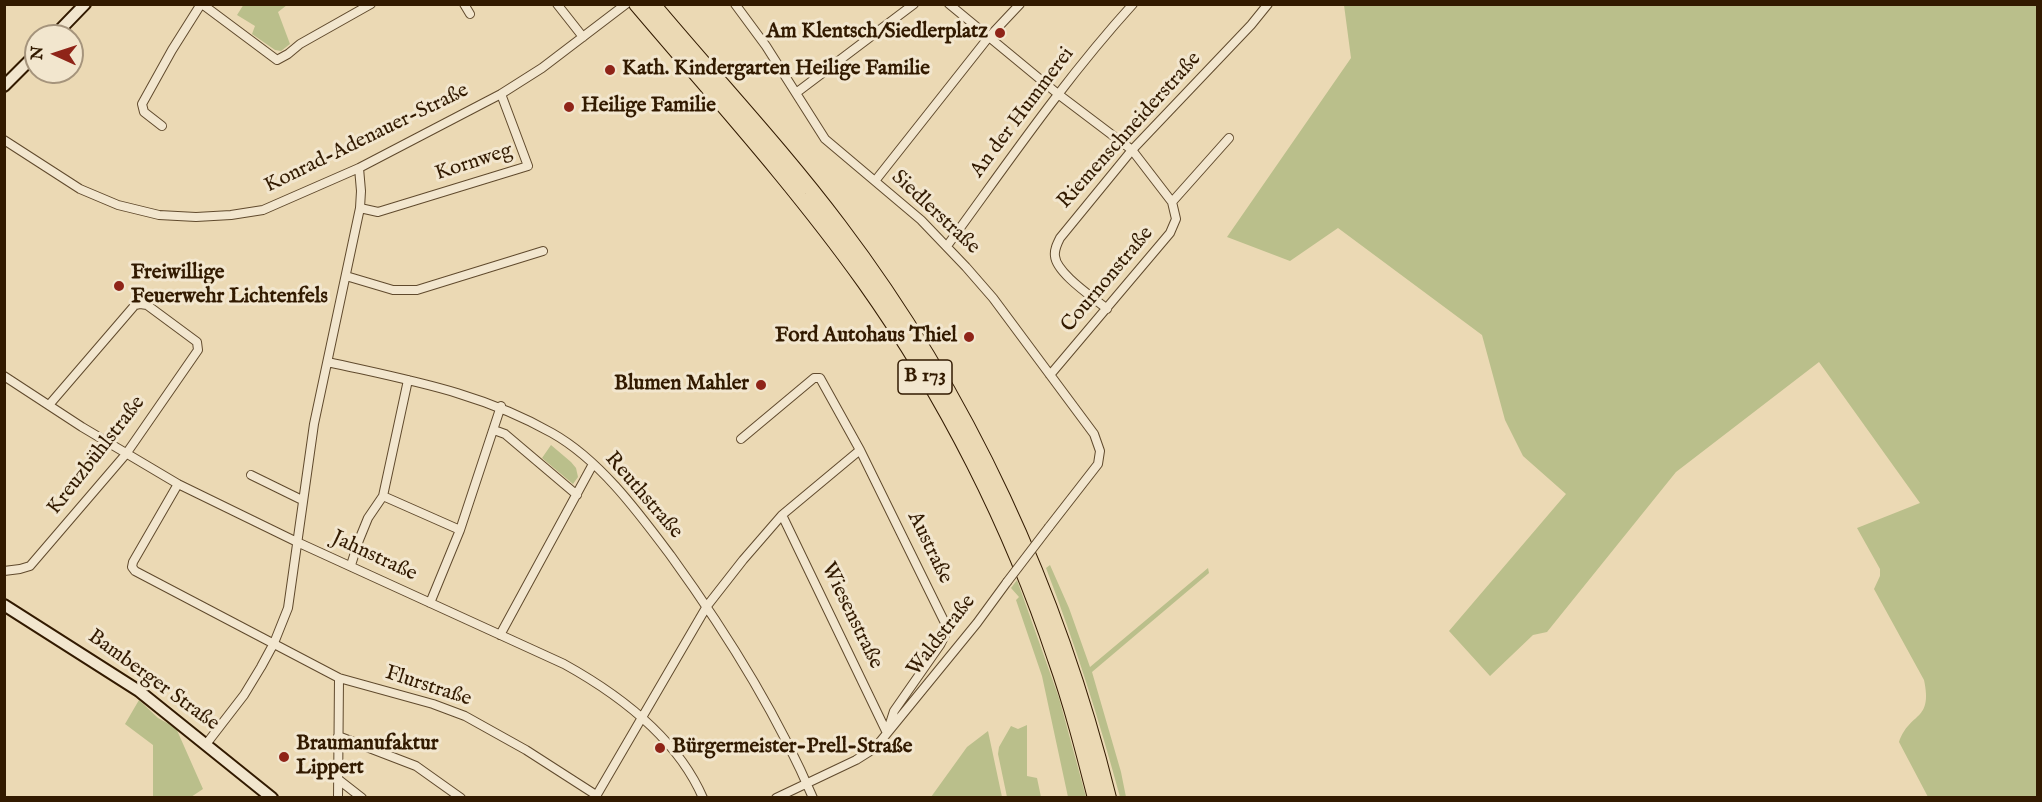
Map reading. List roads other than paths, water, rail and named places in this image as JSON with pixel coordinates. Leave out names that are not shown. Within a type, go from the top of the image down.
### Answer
[{"type":"highway","name":"B 173","points":[[636,4],[652,10],[787,159],[840,226],[909,324],[942,380],[1004,498],[1033,560],[1095,743],[1109,798]]},
{"type":"highway","name":"B 173","points":[[652,10],[830,235],[893,325],[934,391],[993,505],[1020,565],[1055,658],[1095,798]]},
{"type":"street","points":[[66,24],[85,4]]},
{"type":"street","points":[[162,126],[144,112],[142,104],[172,50],[202,4],[279,60],[300,44],[371,4]]},
{"type":"street","points":[[464,4],[470,14]]},
{"type":"street","points":[[557,4],[583,38]]},
{"type":"street","name":"Konrad-Adenauer-Straße","points":[[4,140],[81,189],[118,206],[168,215],[216,216],[263,210],[359,168],[501,94],[542,68],[626,4]]},
{"type":"street","points":[[796,93],[914,4]]},
{"type":"street","points":[[949,4],[1058,94],[1132,150],[1172,202],[1229,138]]},
{"type":"street","points":[[875,181],[988,38],[1020,4]]},
{"type":"street","name":"An der Hummerei","points":[[947,246],[1058,94],[1102,38],[1133,4]]},
{"type":"street","name":"Riemenschneiderstraße","points":[[1107,309],[1059,269],[1054,257],[1060,238],[1132,150],[1251,25],[1268,4]]},
{"type":"street","name":"Siedlerstraße","points":[[736,5],[766,46],[825,139],[921,220],[993,298],[1094,434],[1100,455]]},
{"type":"street","points":[[4,86],[24,66]]},
{"type":"street","name":"Kornweg","points":[[360,208],[378,212],[528,166],[501,94]]},
{"type":"street","points":[[207,743],[244,695],[274,643],[288,608],[314,424],[360,208],[359,168]]},
{"type":"street","name":"Cournonstraße","points":[[1050,375],[1170,233],[1176,219],[1172,202]]},
{"type":"street","points":[[346,276],[393,290],[417,290],[543,251]]},
{"type":"street","name":"Kreuzbühlstraße","points":[[4,571],[30,566],[126,454],[198,350],[197,342],[147,305],[135,305],[49,405]]},
{"type":"street","name":"Reuthstraße","points":[[328,362],[460,393],[501,406],[554,434],[593,464],[624,496],[707,606],[765,700],[813,798]]},
{"type":"street","name":"Jahnstraße","points":[[4,376],[126,454],[178,484],[594,680],[641,718],[681,757],[693,775],[703,798]]},
{"type":"street","name":"Austraße","points":[[741,439],[814,378],[820,378],[860,450],[946,626],[946,633],[940,645],[894,711],[887,733]]},
{"type":"street","points":[[351,566],[368,518],[383,496],[408,380]]},
{"type":"street","points":[[430,603],[460,530],[501,406]]},
{"type":"street","points":[[494,430],[505,434],[577,495]]},
{"type":"street","points":[[596,796],[707,606],[742,560],[783,515],[860,450]]},
{"type":"street","name":"Waldstraße","points":[[776,798],[864,756],[887,733],[1093,472],[1100,455]]},
{"type":"street","points":[[501,635],[593,464]]},
{"type":"street","points":[[251,475],[302,500]]},
{"type":"street","name":"Flurstraße","points":[[178,484],[132,567],[135,571],[339,678],[433,704],[465,716],[526,750],[596,796]]},
{"type":"street","points":[[383,496],[460,530]]},
{"type":"street","name":"Wiesenstraße","points":[[783,515],[887,733]]},
{"type":"street","name":"Bamberger Straße","points":[[4,605],[139,691],[207,743],[272,798]]},
{"type":"street","points":[[338,798],[339,678]]},
{"type":"street","points":[[338,736],[416,766],[460,798]]},
{"type":"street","points":[[339,780],[362,798]]},
{"type":"place","name":"Am Klentsch/Siedlerplatz","points":[[1000,33]]},
{"type":"place","name":"Kath. Kindergarten Heilige Familie","points":[[610,70]]},
{"type":"place","name":"Heilige Familie","points":[[569,107]]},
{"type":"place","name":"Freiwillige Feuerwehr Lichtenfels","points":[[119,286]]},
{"type":"place","name":"Ford Autohaus Thiel","points":[[969,337]]},
{"type":"place","name":"Blumen Mahler","points":[[761,385]]},
{"type":"place","name":"Bürgermeister-Prell-Straße","points":[[660,748]]},
{"type":"place","name":"Braumanufaktur Lippert","points":[[284,757]]}]
